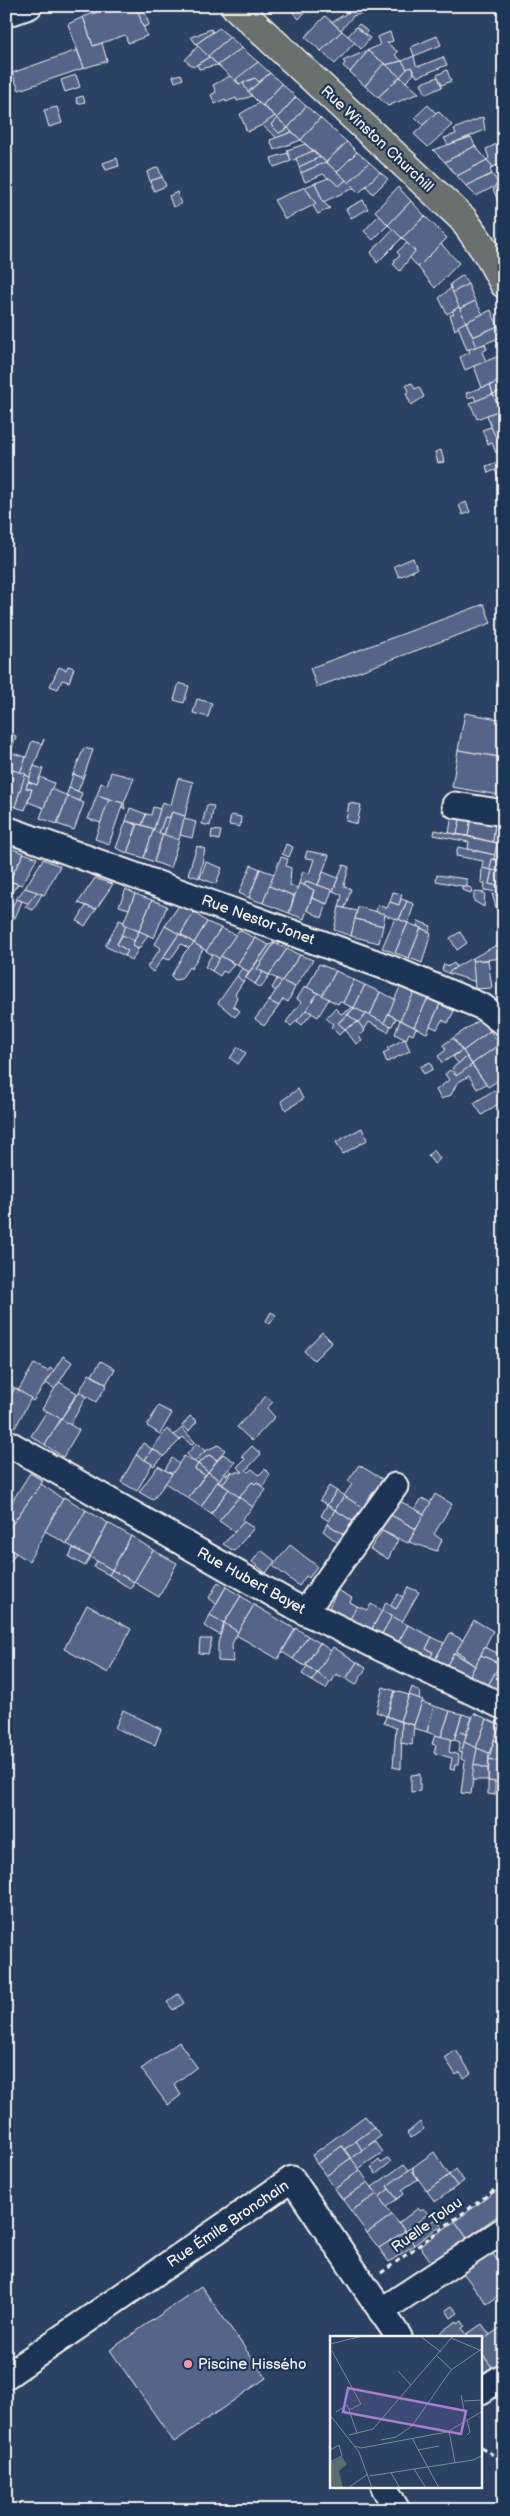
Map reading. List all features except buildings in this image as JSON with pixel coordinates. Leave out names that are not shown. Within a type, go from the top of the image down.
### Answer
[{"type":"main road","name":"Rue Winston Churchill","points":[[235,6],[464,220],[496,253],[504,284]]},
{"type":"street","points":[[6,14],[29,6]]},
{"type":"street","points":[[454,805],[504,813]]},
{"type":"street","name":"Rue Nestor Jonet","points":[[6,829],[392,969],[483,1007],[504,1023]]},
{"type":"street","name":"Rue Hubert Bayet","points":[[6,1442],[305,1612],[504,1707]]},
{"type":"street","points":[[305,1612],[395,1486]]},
{"type":"street","name":"Rue Émile Bronchain","points":[[6,2376],[292,2179],[397,2336]]},
{"type":"street","points":[[381,2311],[504,2230]]},
{"type":"street","points":[[482,2390],[504,2376]]},
{"type":"street","points":[[385,2488],[397,2510]]},
{"type":"path","name":"Ruelle Tolau","points":[[364,2286],[504,2183]]},
{"type":"path","points":[[482,2448],[504,2462]]},
{"type":"place","name":"Piscine Hissého","points":[[188,2364]]}]
